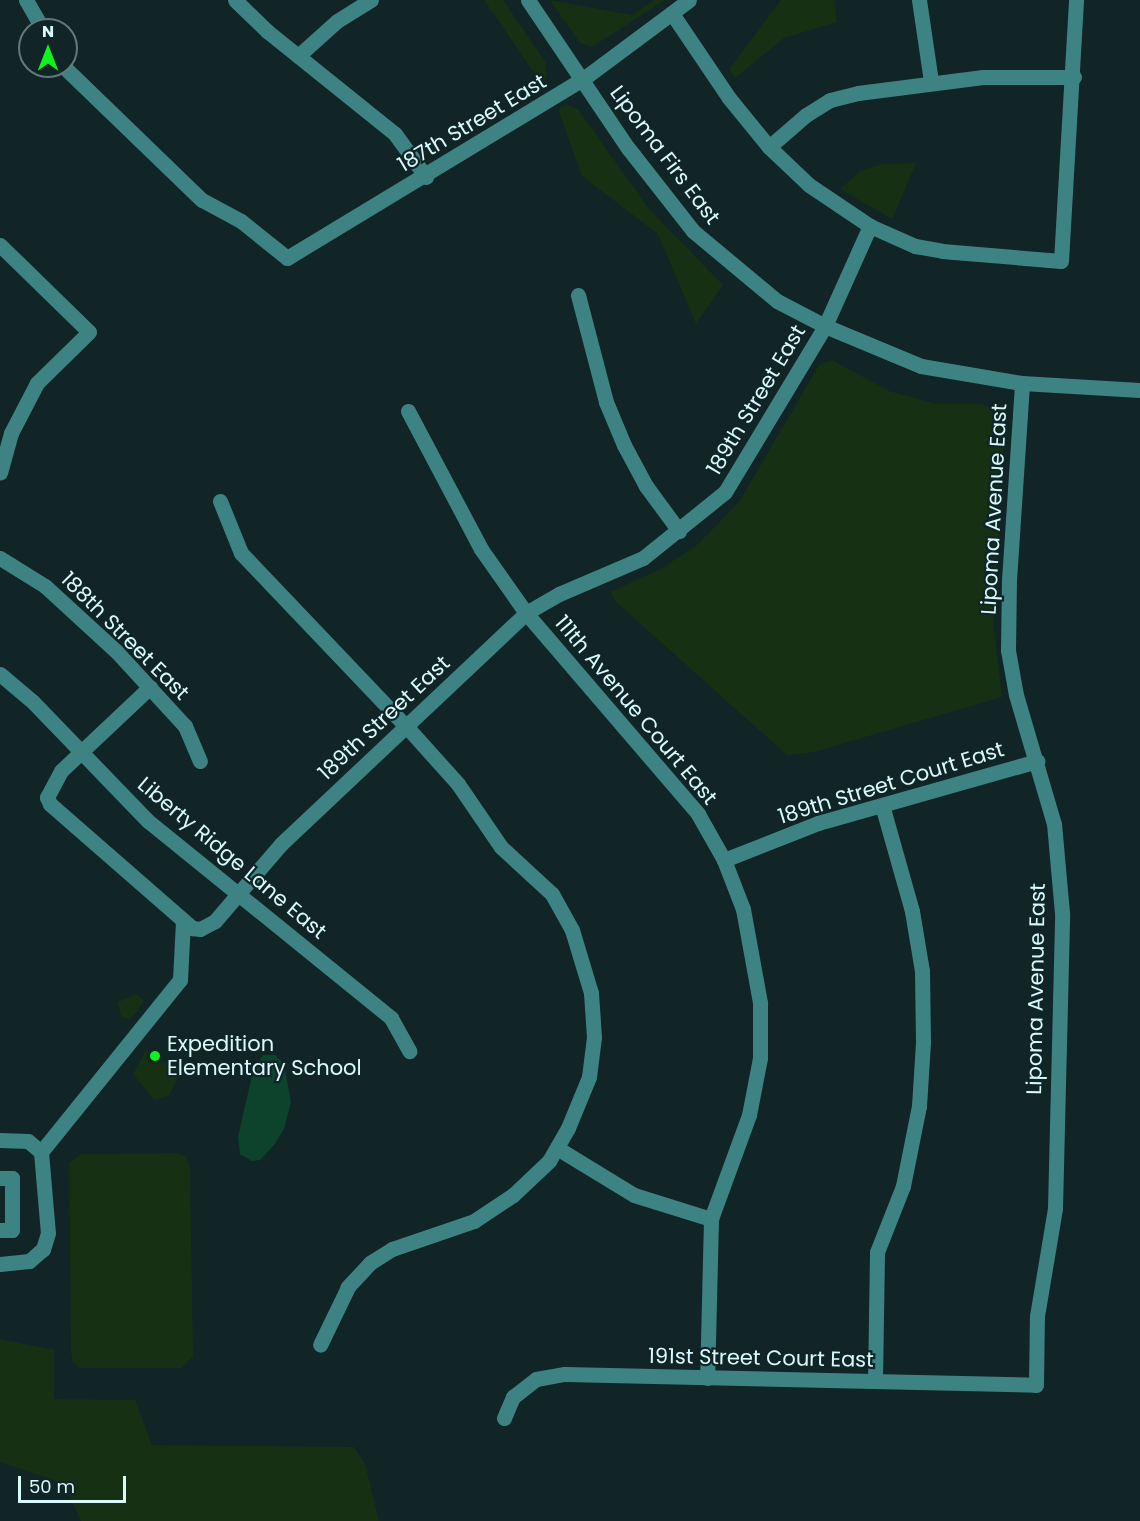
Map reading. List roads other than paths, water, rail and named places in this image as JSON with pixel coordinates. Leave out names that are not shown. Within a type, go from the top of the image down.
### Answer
[{"type":"street","points":[[26,0],[36,18]]},
{"type":"street","points":[[235,0],[298,56],[395,134],[426,177]]},
{"type":"street","points":[[298,56],[337,21],[371,0]]},
{"type":"street","name":"Lipoma Firs East","points":[[528,0],[628,148],[693,231],[777,301],[825,326],[921,366],[1022,383],[1140,390]]},
{"type":"street","name":"187th Street East","points":[[75,78],[202,200],[241,221],[287,258],[324,232],[426,177],[583,79],[674,15],[689,0]]},
{"type":"street","points":[[919,0],[931,81]]},
{"type":"street","points":[[674,15],[729,98],[769,147],[809,185],[870,226],[915,246],[942,251],[1061,261],[1074,77],[1076,0]]},
{"type":"street","points":[[769,147],[806,115],[830,100],[931,81],[983,77],[1074,77]]},
{"type":"street","name":"189th Street East","points":[[183,920],[192,928],[207,927],[280,844],[526,613],[559,594],[643,558],[725,492],[825,326],[870,226]]},
{"type":"street","points":[[0,245],[89,332],[37,383],[11,433],[0,473]]},
{"type":"street","points":[[578,295],[606,402],[624,445],[646,486],[679,531]]},
{"type":"street","name":"Lipoma Avenue East","points":[[1022,383],[1009,580],[1008,650],[1016,694],[1054,824],[1062,913],[1055,1208],[1036,1316],[1036,1385]]},
{"type":"street","name":"111th Avenue Court East","points":[[408,411],[481,549],[526,613],[698,814],[724,860],[743,909],[760,1003],[760,1058],[749,1115],[711,1219],[707,1378]]},
{"type":"street","points":[[220,501],[241,553],[406,726],[458,784],[501,847],[552,894],[583,960],[591,993],[594,1037],[589,1077],[549,1161],[513,1196],[474,1221],[392,1248],[370,1263],[348,1287],[320,1345]]},
{"type":"street","name":"188th Street East","points":[[0,558],[45,586],[150,687],[185,726],[200,761]]},
{"type":"street","name":"Liberty Ridge Lane East","points":[[0,674],[148,821],[391,1018],[409,1050]]},
{"type":"street","points":[[41,1152],[180,980],[183,920],[50,804],[47,797],[52,781],[150,687]]},
{"type":"street","name":"189th Street Court East","points":[[724,860],[818,823],[1037,761]]},
{"type":"street","points":[[875,1381],[877,1252],[903,1186],[919,1106],[923,1042],[922,971],[912,911],[882,805]]},
{"type":"street","points":[[0,1140],[28,1141],[41,1152],[45,1166],[46,1241],[29,1261],[0,1264]]},
{"type":"street","points":[[557,1148],[634,1195],[711,1219]]},
{"type":"street","points":[[0,1178],[12,1178],[12,1230],[0,1230]]},
{"type":"street","name":"191st Street Court East","points":[[504,1418],[513,1397],[536,1380],[565,1374],[1036,1385]]},
{"type":"place","name":"Expedition Elementary School","points":[[155,1056]]}]
